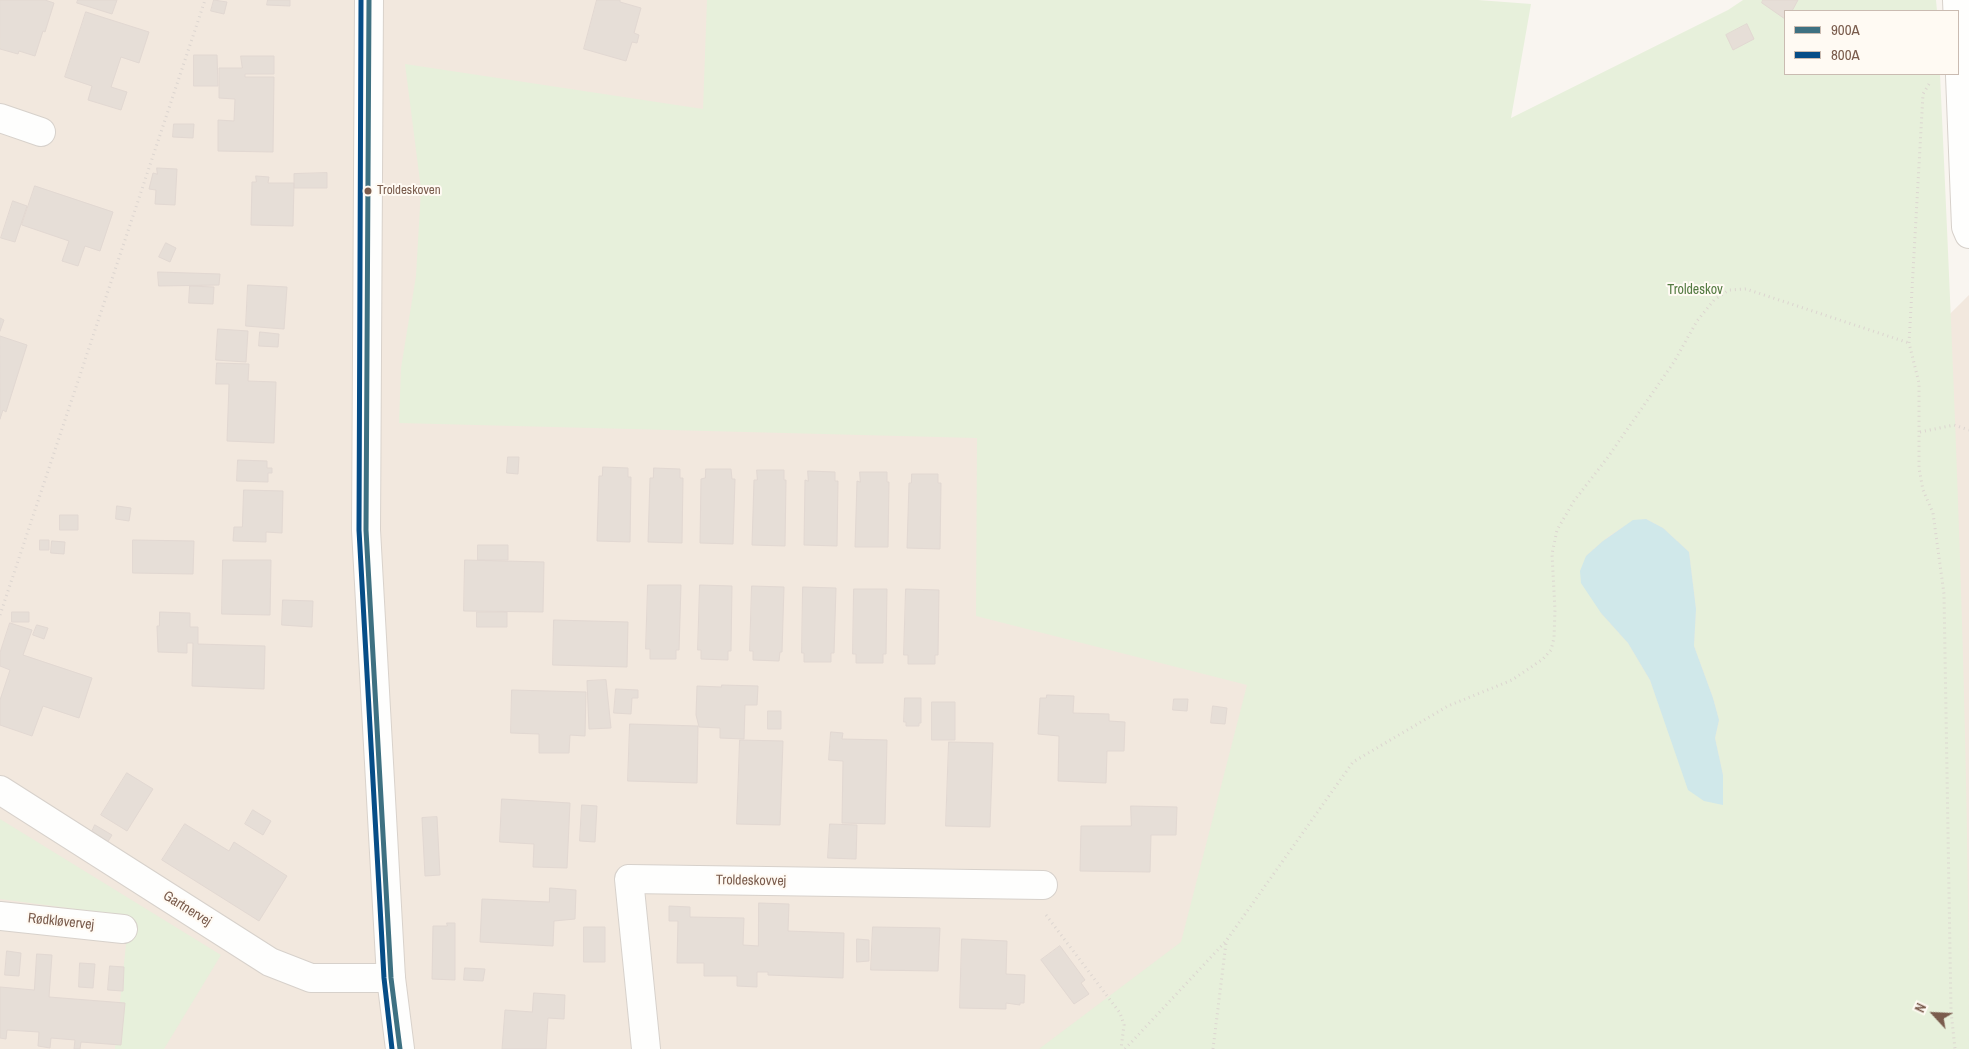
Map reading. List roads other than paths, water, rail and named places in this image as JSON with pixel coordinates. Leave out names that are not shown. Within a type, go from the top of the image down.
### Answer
[{"type":"street","points":[[369,0],[366,530],[390,978],[400,1049]]},
{"type":"street","points":[[1959,50],[1966,227],[1969,234]]},
{"type":"street","points":[[0,118],[41,132]]},
{"type":"street","name":"Gartnervej","points":[[0,790],[270,962],[311,978],[390,978]]},
{"type":"street","name":"Troldeskovvej","points":[[646,1049],[629,880],[1043,885]]},
{"type":"street","name":"Rødkløvervej","points":[[0,916],[123,929]]},
{"type":"water","points":[[1646,519],[1663,528],[1689,552],[1696,609],[1694,646],[1719,720],[1715,738],[1723,775],[1723,805],[1704,801],[1688,790],[1650,680],[1628,643],[1601,613],[1581,583],[1580,571],[1586,556],[1603,541],[1633,520]]},
{"type":"place","name":"Troldeskoven","points":[[368,191]]},
{"type":"park label","name":"Troldeskov","points":[[1695,290]]}]
